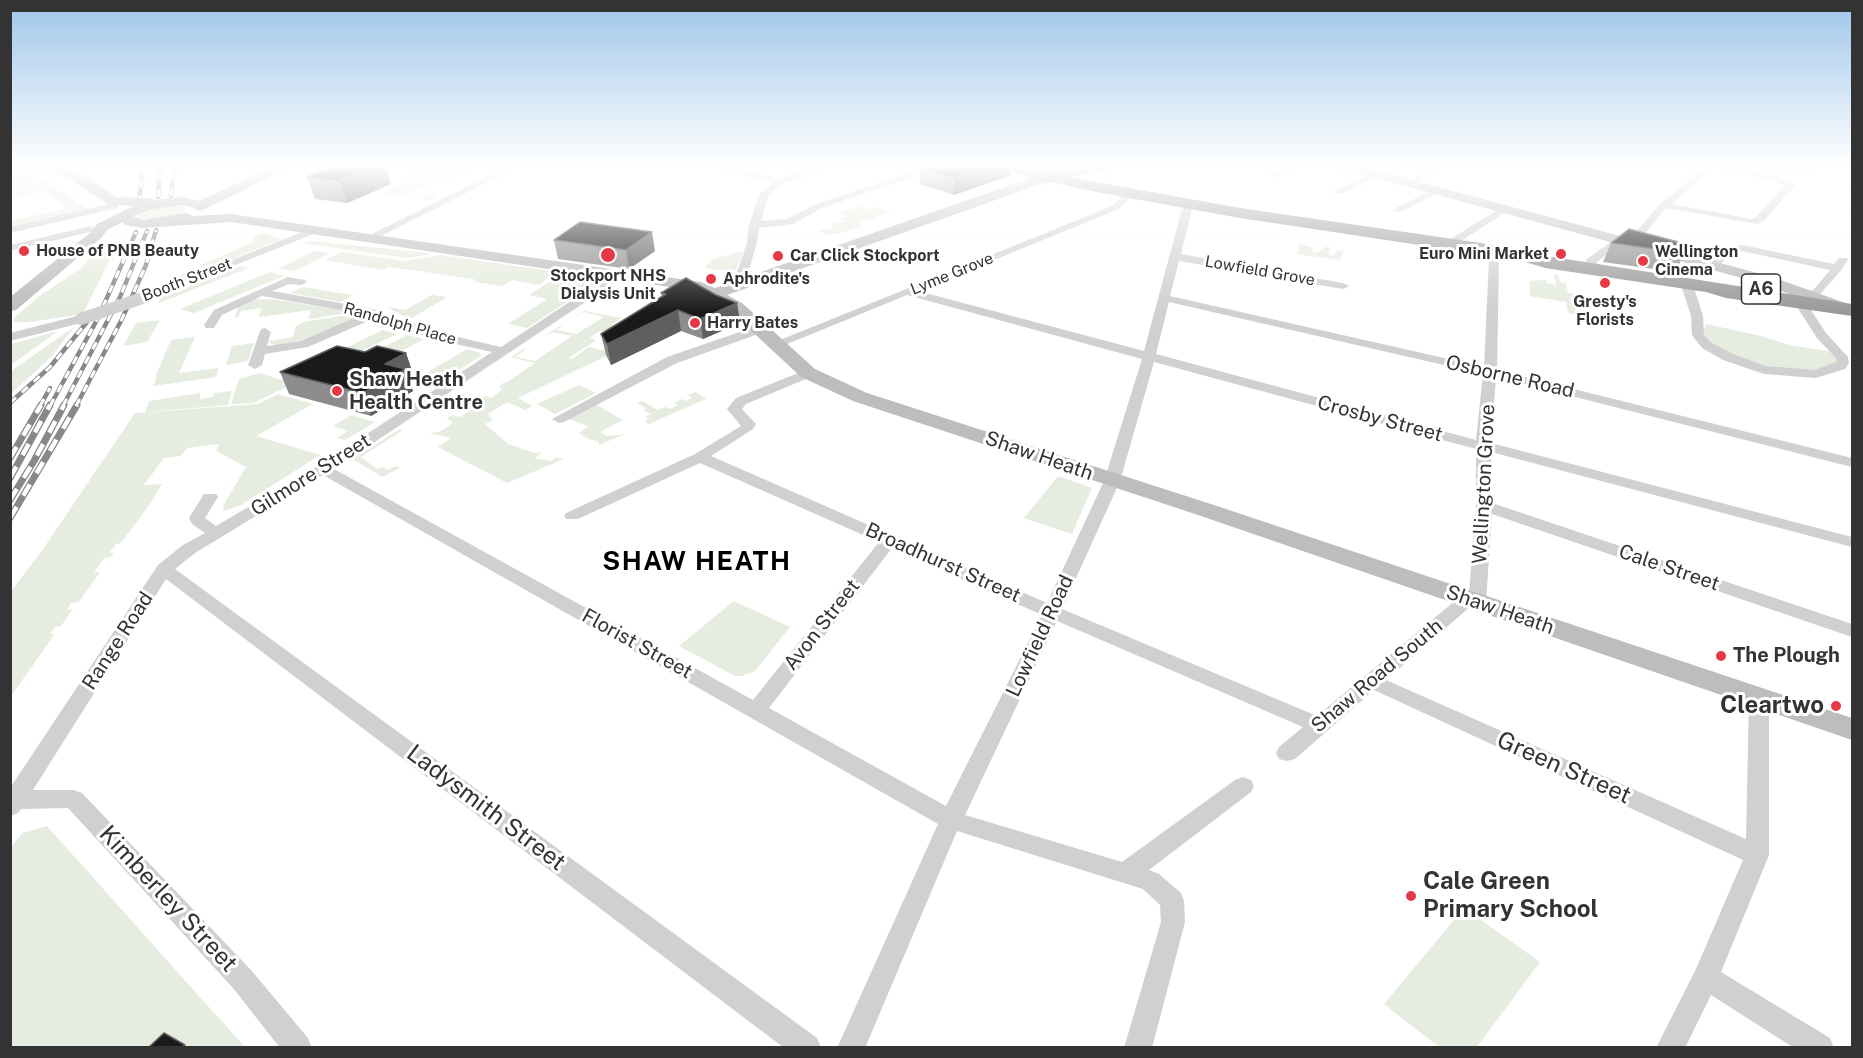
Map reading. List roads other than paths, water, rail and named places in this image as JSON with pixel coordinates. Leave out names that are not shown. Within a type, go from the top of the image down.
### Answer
[{"type":"highway","name":"A6","points":[[1209,213],[1523,262],[1545,262],[1686,282],[1712,276],[1726,292],[1808,299],[1851,308]]},
{"type":"highway","name":"A6","points":[[1258,213],[1282,220],[1522,255],[1545,262]]},
{"type":"main road","points":[[10,306],[93,232],[102,227],[113,213]]},
{"type":"main road","points":[[120,213],[130,222],[142,224]]},
{"type":"main road","points":[[173,221],[193,213]]},
{"type":"main road","name":"Shaw Heath","points":[[225,213],[231,218]]},
{"type":"main road","points":[[714,294],[950,213]]},
{"type":"main road","points":[[1526,213],[1626,241],[1712,276]]},
{"type":"main road","name":"Shaw Heath","points":[[93,232],[142,224],[231,218],[694,286],[714,294],[740,310],[808,373],[860,397],[1209,511],[1852,729]]},
{"type":"main road","points":[[740,310],[752,289],[776,274]]},
{"type":"street","points":[[10,230],[98,213]]},
{"type":"street","points":[[367,238],[418,213]]},
{"type":"street","points":[[738,286],[750,250],[758,213]]},
{"type":"street","points":[[754,225],[789,222],[803,213]]},
{"type":"street","name":"Lyme Grove","points":[[559,419],[658,367],[733,337],[768,337],[908,292],[1101,213]]},
{"type":"street","name":"Lowfield Road","points":[[851,1047],[951,820],[1052,612],[1112,481],[1177,257],[1186,213]]},
{"type":"street","points":[[1455,245],[1456,240],[1498,213]]},
{"type":"street","points":[[1593,268],[1591,261],[1626,241],[1655,213]]},
{"type":"street","points":[[1708,213],[1753,222],[1765,213]]},
{"type":"street","name":"Booth Street","points":[[10,337],[81,319],[151,295],[312,231]]},
{"type":"street","points":[[10,248],[93,232]]},
{"type":"street","points":[[1686,282],[1697,316],[1698,335],[1714,350],[1754,367],[1778,372],[1816,374],[1834,369],[1843,363],[1842,357],[1816,329],[1803,307],[1840,264],[1742,248],[1728,250],[1712,276]]},
{"type":"street","name":"Lowfield Grove","points":[[1177,257],[1343,286]]},
{"type":"street","name":"Wellington Grove","points":[[1472,601],[1484,506],[1483,446],[1490,372],[1494,258]]},
{"type":"street","points":[[573,269],[588,282],[586,297]]},
{"type":"street","name":"Gilmore Street","points":[[216,532],[323,469],[619,275]]},
{"type":"street","points":[[210,325],[218,313],[261,292],[288,280],[301,282]]},
{"type":"street","name":"Randolph Place","points":[[261,292],[374,314],[436,336],[503,351]]},
{"type":"street","name":"Crosby Street","points":[[908,292],[1852,542]]},
{"type":"street","name":"Osborne Road","points":[[1165,298],[1490,372],[1852,462]]},
{"type":"street","points":[[259,351],[304,344],[374,314]]},
{"type":"street","name":"Booth Street","points":[[10,330],[60,324]]},
{"type":"street","points":[[255,365],[265,332]]},
{"type":"street","points":[[572,516],[700,457],[746,429],[749,424],[734,409],[741,401],[808,373]]},
{"type":"street","name":"Broadhurst Street","points":[[700,457],[1052,612],[1318,725]]},
{"type":"street","name":"Florist Street","points":[[323,469],[951,820]]},
{"type":"street","points":[[210,497],[197,518],[198,521],[216,532]]},
{"type":"street","name":"Cale Street","points":[[1484,506],[1852,631]]},
{"type":"street","name":"Range Road","points":[[13,804],[164,569],[189,549],[216,532]]},
{"type":"street","name":"Avon Street","points":[[756,710],[889,540]]},
{"type":"street","name":"Ladysmith Street","points":[[164,569],[807,1047]]},
{"type":"street","name":"Shaw Road South","points":[[1287,753],[1371,681],[1472,601]]},
{"type":"street","name":"Green Street","points":[[1371,681],[1757,855]]},
{"type":"street","points":[[1670,1047],[1706,976],[1757,855],[1759,697]]},
{"type":"street","points":[[1125,874],[1243,786]]},
{"type":"street","name":"Kimberley Street","points":[[13,804],[40,798],[74,799],[242,979],[298,1047]]},
{"type":"street","points":[[951,820],[1151,881],[1172,901],[1173,922],[1138,1047]]},
{"type":"street","points":[[1706,976],[1820,1047]]},
{"type":"railway","points":[[76,406],[122,319],[146,265],[156,230]]},
{"type":"railway","points":[[63,406],[120,297],[147,231]]},
{"type":"railway","points":[[50,406],[98,318],[136,232]]},
{"type":"railway","points":[[10,403],[50,367],[87,322]]},
{"type":"railway","points":[[40,406],[50,388]]},
{"type":"railway","points":[[10,458],[41,405]]},
{"type":"railway","points":[[10,478],[50,405]]},
{"type":"railway","points":[[10,500],[64,405]]},
{"type":"railway","points":[[10,518],[77,405]]},
{"type":"place","name":"House of PNB Beauty","points":[[24,251]]},
{"type":"place","name":"Euro Mini Market","points":[[1561,254]]},
{"type":"place","name":"Stockport NHS Dialysis Unit","points":[[608,255]]},
{"type":"place","name":"Car Click Stockport","points":[[778,256]]},
{"type":"place","name":"Wellington Cinema","points":[[1643,261]]},
{"type":"place","name":"Aphrodite's","points":[[711,279]]},
{"type":"place","name":"Gresty's Florists","points":[[1605,283]]},
{"type":"place","name":"Harry Bates","points":[[695,323]]},
{"type":"place","name":"Shaw Heath Health Centre","points":[[337,391]]},
{"type":"place","name":"The Plough","points":[[1721,656]]},
{"type":"place","name":"Cleartwo","points":[[1836,706]]},
{"type":"place","name":"Cale Green Primary School","points":[[1411,896]]},
{"type":"district","name":"SHAW HEATH","points":[[697,562]]}]
